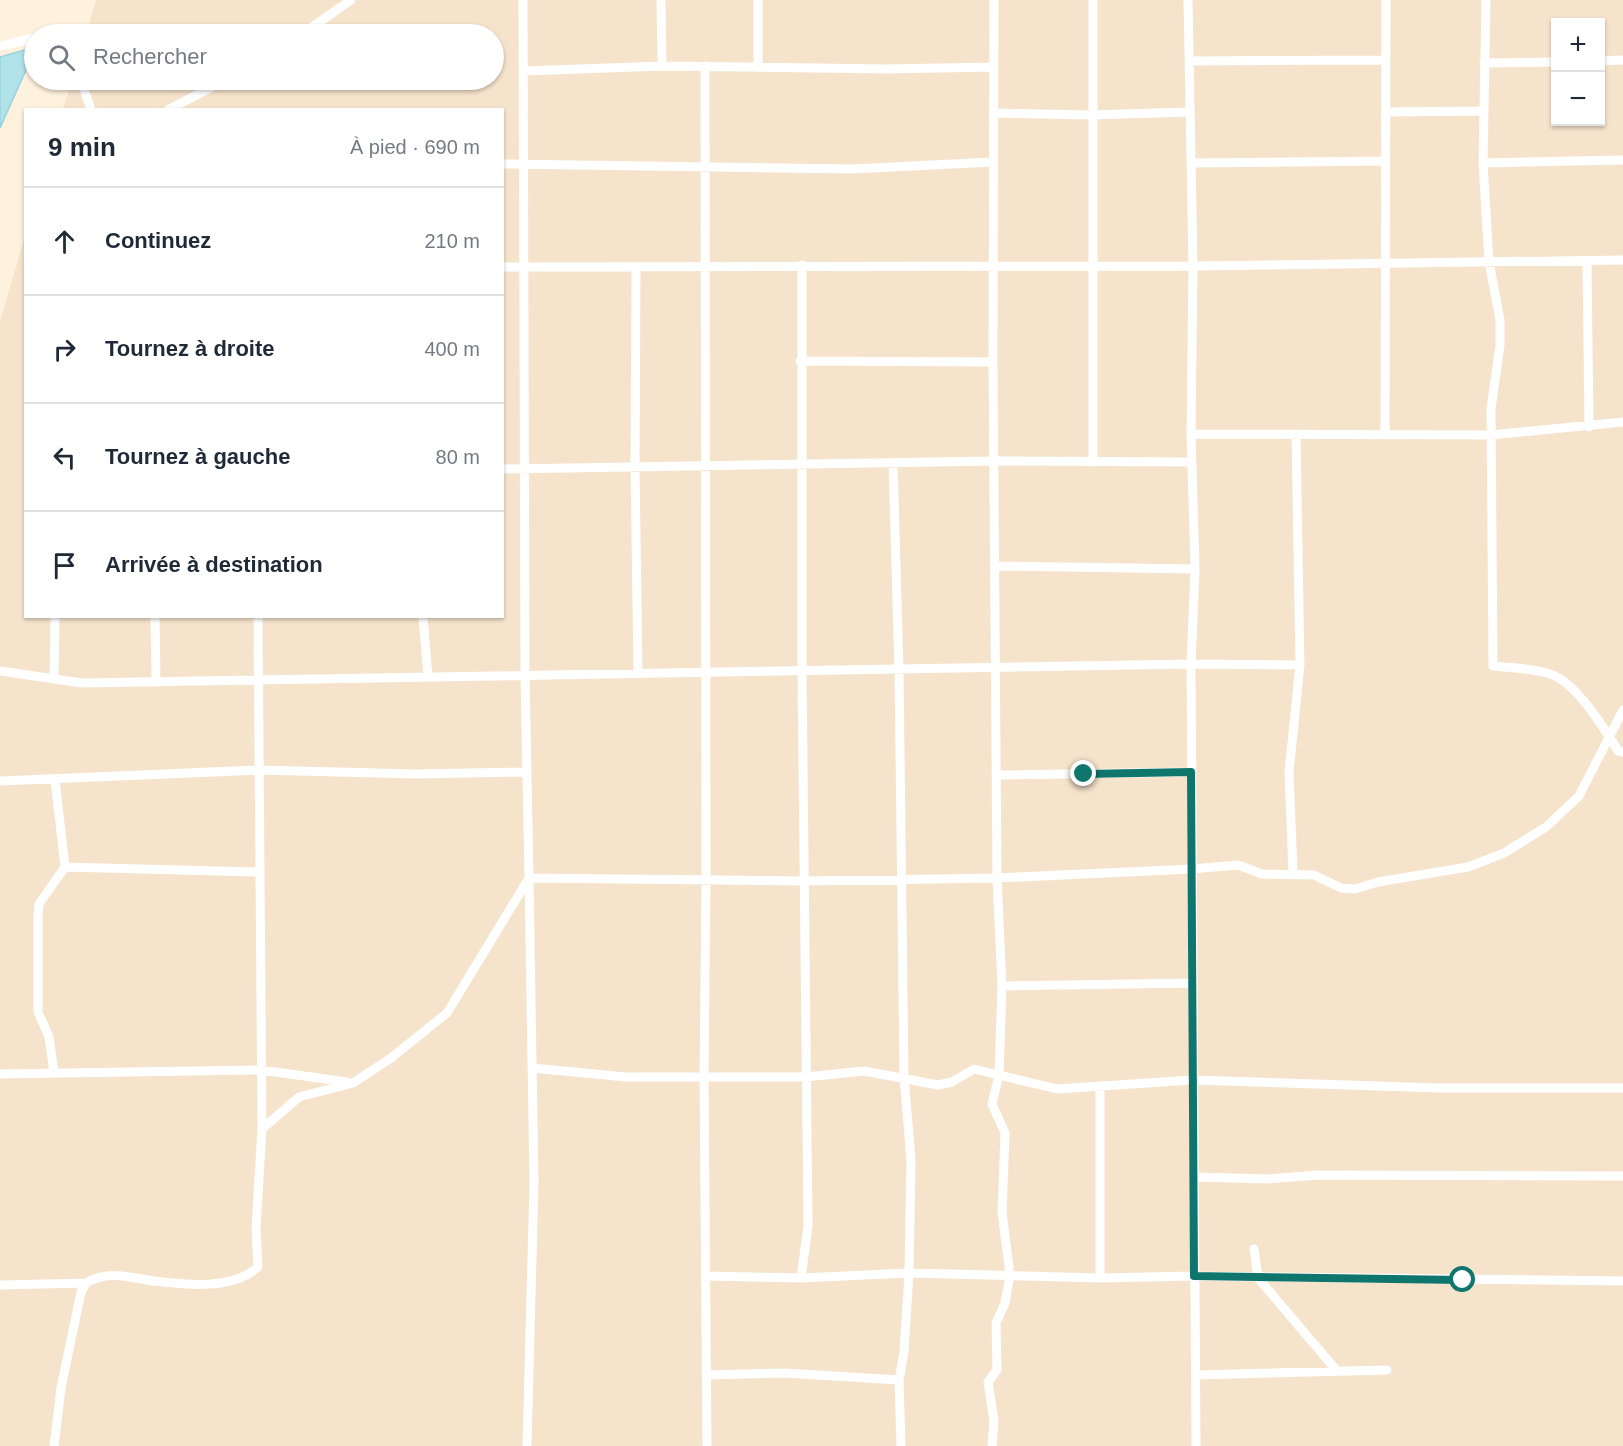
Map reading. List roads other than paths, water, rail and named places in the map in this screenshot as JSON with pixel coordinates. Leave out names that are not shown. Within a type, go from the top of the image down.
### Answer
[{"type":"street","points":[[316,24],[351,0]]},
{"type":"street","points":[[523,0],[525,675],[534,1183],[527,1446]]},
{"type":"street","points":[[661,0],[662,66]]},
{"type":"street","points":[[758,0],[758,68]]},
{"type":"street","points":[[992,1446],[994,1421],[988,1382],[997,1370],[996,1323],[1005,1303],[1010,1275],[1002,1212],[1005,1133],[992,1104],[999,1075],[1002,986],[997,878],[993,0]]},
{"type":"street","points":[[1093,0],[1093,462]]},
{"type":"street","points":[[1188,0],[1193,266],[1191,462],[1195,569],[1191,664],[1191,772],[1196,1446]]},
{"type":"street","points":[[1385,434],[1386,0]]},
{"type":"street","points":[[1486,0],[1483,163],[1489,262],[1500,320],[1500,345],[1491,409],[1493,666],[1550,674],[1565,682],[1608,735],[1618,751],[1623,752]]},
{"type":"street","points":[[0,46],[24,40]]},
{"type":"street","points":[[1189,61],[1385,60]]},
{"type":"street","points":[[1605,60],[1623,60]]},
{"type":"street","points":[[1484,63],[1551,62]]},
{"type":"street","points":[[524,71],[662,66],[994,67]]},
{"type":"street","points":[[705,66],[706,880],[704,1077],[707,1446]]},
{"type":"street","points":[[84,90],[90,108]]},
{"type":"street","points":[[172,108],[206,90]]},
{"type":"street","points":[[1385,112],[1483,111]]},
{"type":"street","points":[[993,113],[1092,115],[1189,112]]},
{"type":"street","points":[[1483,163],[1623,160]]},
{"type":"street","points":[[1191,163],[1384,161]]},
{"type":"street","points":[[504,164],[853,170],[992,162]]},
{"type":"street","points":[[504,267],[1193,266],[1623,260]]},
{"type":"street","points":[[1587,261],[1589,427]]},
{"type":"street","points":[[801,1278],[808,1226],[803,881],[800,361],[802,265]]},
{"type":"street","points":[[636,267],[635,467],[638,673]]},
{"type":"street","points":[[800,361],[993,362]]},
{"type":"street","points":[[1191,434],[1491,435],[1623,422]]},
{"type":"street","points":[[1293,873],[1289,772],[1300,665],[1296,434]]},
{"type":"street","points":[[504,469],[994,461],[1191,462]]},
{"type":"street","points":[[893,463],[899,670],[903,1077],[911,1160],[909,1272],[904,1352],[898,1380],[901,1446]]},
{"type":"street","points":[[996,566],[1195,569]]},
{"type":"street","points":[[54,677],[55,618]]},
{"type":"street","points":[[155,618],[156,682]]},
{"type":"street","points":[[0,1285],[86,1283],[115,1273],[154,1281],[208,1284],[247,1277],[258,1267],[256,1228],[262,1129],[258,618]]},
{"type":"street","points":[[423,618],[428,676]]},
{"type":"street","points":[[0,671],[54,677],[82,683],[1191,664],[1300,665]]},
{"type":"street","points":[[529,878],[803,881],[997,878],[1238,865],[1262,874],[1314,875],[1341,888],[1355,889],[1378,882],[1468,867],[1504,853],[1546,827],[1567,810],[1586,784],[1608,735],[1623,710]]},
{"type":"street","points":[[0,781],[259,770],[416,774],[527,772]]},
{"type":"street","points":[[998,775],[1191,772]]},
{"type":"street","points":[[54,1072],[49,1037],[38,1012],[38,915],[39,903],[65,867],[55,780]]},
{"type":"street","points":[[65,867],[260,872]]},
{"type":"street","points":[[262,1129],[299,1097],[353,1083],[391,1058],[447,1013],[529,878]]},
{"type":"street","points":[[1002,986],[1192,982]]},
{"type":"street","points":[[532,1068],[626,1077],[806,1077],[864,1071],[938,1085],[952,1082],[974,1069],[1057,1089],[1192,1080],[1440,1088],[1623,1088]]},
{"type":"street","points":[[0,1074],[261,1070],[353,1083]]},
{"type":"street","points":[[1100,1087],[1100,1278]]},
{"type":"street","points":[[1195,1177],[1268,1179],[1318,1175],[1623,1176]]},
{"type":"street","points":[[1254,1249],[1258,1278],[1337,1371]]},
{"type":"street","points":[[707,1276],[801,1278],[909,1272],[1100,1278],[1194,1276],[1623,1281]]},
{"type":"street","points":[[54,1446],[61,1388],[81,1292],[86,1283]]},
{"type":"street","points":[[1196,1375],[1387,1370]]},
{"type":"street","points":[[707,1375],[784,1373],[898,1380]]},
{"type":"water","points":[[24,50],[24,74],[0,128],[0,57]]}]
